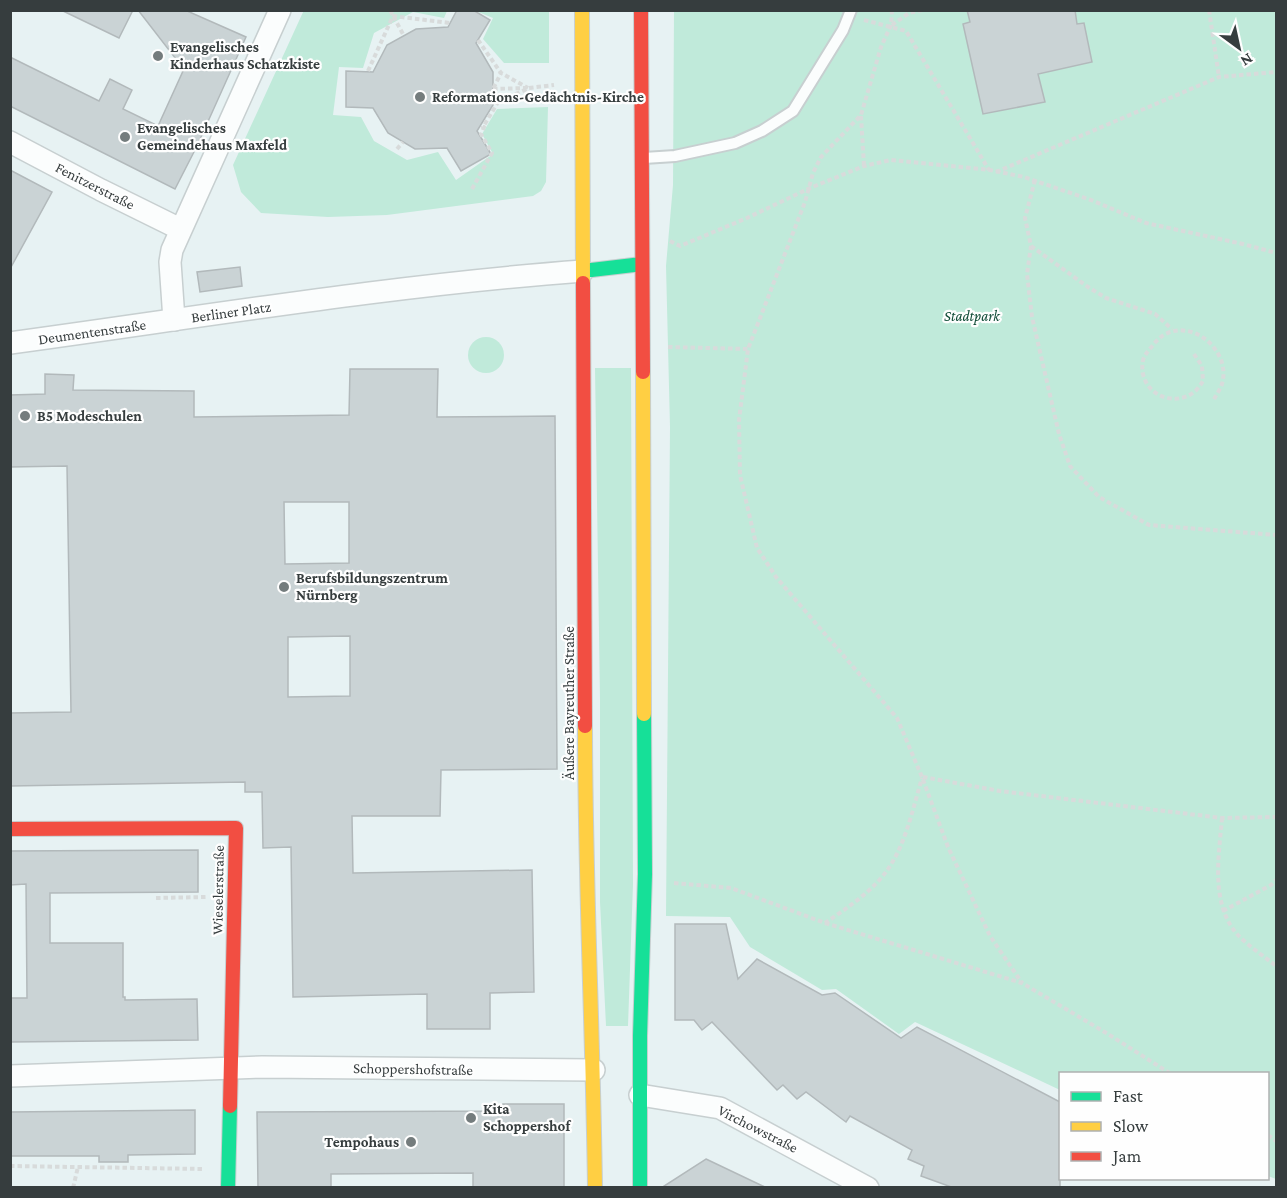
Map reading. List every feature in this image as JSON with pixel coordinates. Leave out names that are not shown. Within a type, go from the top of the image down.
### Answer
[{"type":"main road","name":"Äußere Bayreuther Straße","points":[[582,10],[585,852],[594,1070],[595,1188]]},
{"type":"main road","points":[[640,10],[645,874],[641,978],[640,1188]]},
{"type":"main road","points":[[583,271],[642,264]]},
{"type":"main road","name":"Wieselerstraße","points":[[10,829],[236,828],[232,1070]]},
{"type":"main road","points":[[228,1188],[232,1070]]},
{"type":"street","name":"Berliner Platz","points":[[280,10],[180,229],[170,262],[174,320],[498,278],[583,271]]},
{"type":"street","name":"Fenitzerstraße","points":[[10,142],[180,229]]},
{"type":"street","name":"Deumentenstraße","points":[[10,343],[174,320]]},
{"type":"street","name":"Schoppershofstraße","points":[[10,1076],[232,1070],[262,1067],[594,1070]]},
{"type":"street","name":"Virchowstraße","points":[[640,1095],[720,1108],[868,1188]]},
{"type":"lane","points":[[642,159],[675,156],[735,143],[762,131],[793,111],[843,30],[851,10]]},
{"type":"path","points":[[390,10],[404,36]]},
{"type":"path","points":[[864,166],[861,115],[881,47],[891,26],[892,10]]},
{"type":"path","points":[[891,26],[909,13],[923,10]]},
{"type":"path","points":[[1209,10],[1219,77]]},
{"type":"path","points":[[393,16],[450,23]]},
{"type":"path","points":[[368,71],[393,16]]},
{"type":"path","points":[[891,26],[906,31],[990,170]]},
{"type":"path","points":[[478,40],[501,73],[529,88]]},
{"type":"path","points":[[995,172],[1219,77],[1276,72]]},
{"type":"path","points":[[498,102],[494,89],[501,73]]},
{"type":"path","points":[[494,89],[554,85]]},
{"type":"path","points":[[478,134],[498,102],[529,88]]},
{"type":"path","points":[[861,115],[821,157],[813,173],[810,188],[748,349],[739,420],[740,475],[757,548],[776,577],[897,718],[948,848],[990,936],[1022,983]]},
{"type":"path","points":[[472,189],[492,153],[480,134],[483,127]]},
{"type":"path","points":[[397,149],[403,142]]},
{"type":"path","points":[[642,226],[680,246],[810,188],[864,166],[891,160],[990,170],[1035,180],[1146,223],[1276,253]]},
{"type":"path","points":[[1035,180],[1026,218],[1031,246],[1027,274],[1032,317],[1059,434],[1070,466],[1099,497],[1149,525],[1276,535]]},
{"type":"path","points":[[1031,246],[1106,298],[1155,314],[1172,329]]},
{"type":"path","points":[[1194,354],[1202,366],[1203,381],[1194,392],[1178,398],[1160,396],[1146,386],[1141,372],[1144,356],[1157,338],[1172,329],[1194,331],[1215,348],[1222,365],[1222,383],[1213,401]]},
{"type":"path","points":[[667,347],[748,349]]},
{"type":"path","points":[[922,777],[1000,791],[1221,818],[1276,817]]},
{"type":"path","points":[[825,923],[855,902],[888,870],[901,843],[922,777]]},
{"type":"path","points":[[1221,818],[1218,891],[1223,911],[1237,934],[1276,966]]},
{"type":"path","points":[[1223,911],[1276,880]]},
{"type":"path","points":[[675,883],[731,888],[825,923],[1022,983],[1168,1072]]},
{"type":"path","points":[[156,898],[198,898]]},
{"type":"path","points":[[10,1166],[228,1169]]},
{"type":"path","points":[[74,1188],[78,1167]]},
{"type":"green space","points":[[304,10],[447,11],[444,18],[413,12],[374,33],[363,68],[339,67],[333,115],[361,117],[374,141],[407,160],[438,152],[456,180],[493,154],[482,134],[497,109],[548,107],[546,182],[541,191],[533,196],[387,215],[328,217],[261,213],[241,192],[233,165]]},
{"type":"green space","points":[[476,11],[549,11],[549,63],[504,63],[483,39],[493,18]]},
{"type":"green space","name":"Stadtpark","points":[[674,11],[1276,11],[1276,1179],[1269,1176],[1269,1072],[1059,1072],[1059,1090],[915,1022],[899,1034],[836,989],[822,990],[750,947],[730,917],[666,916],[670,427],[666,266],[673,185]]},
{"type":"green space","points":[[486,337],[499,342],[504,355],[499,368],[486,373],[473,368],[468,355],[473,342]]},
{"type":"green space","points":[[595,368],[631,368],[633,884],[628,1026],[606,1026],[600,902],[600,699]]},
{"type":"building","points":[[61,10],[133,10],[119,38]]},
{"type":"building","points":[[138,10],[185,10],[246,37],[175,189],[10,106],[10,57],[99,101],[110,79],[132,90],[123,109],[158,126],[183,71],[173,66],[176,59]]},
{"type":"building","name":"Reformations-Gedächtnis-Kirche","points":[[457,10],[473,10],[490,20],[476,43],[493,72],[493,105],[477,131],[491,154],[461,171],[447,148],[415,149],[388,133],[373,108],[346,107],[346,71],[373,72],[387,45],[416,29],[448,27]]},
{"type":"building","points":[[967,10],[1075,10],[1077,24],[1084,23],[1092,62],[1038,74],[1045,102],[983,114],[963,24],[970,22]]},
{"type":"building","points":[[10,170],[52,192],[10,269]]},
{"type":"building","points":[[240,267],[242,286],[200,292],[197,272]]},
{"type":"building","name":"Berufsbildungszentrum Nürnberg","points":[[350,369],[438,369],[437,417],[555,416],[557,769],[441,770],[440,816],[352,816],[353,873],[532,870],[534,992],[490,993],[490,1029],[427,1029],[427,994],[293,997],[291,847],[263,848],[262,792],[245,792],[245,782],[10,786],[10,713],[71,712],[67,466],[10,467],[10,395],[45,394],[45,374],[74,375],[73,390],[194,391],[194,417],[349,415]],"holes":[[[284,502],[349,502],[349,563],[285,564]],[[350,636],[350,696],[288,697],[288,637]]]},
{"type":"building","points":[[198,850],[198,892],[50,893],[50,943],[123,943],[123,997],[125,1000],[197,999],[198,1040],[10,1042],[10,998],[27,998],[26,884],[10,885],[10,851]]},
{"type":"building","points":[[675,924],[726,924],[738,979],[757,959],[822,995],[835,993],[901,1038],[917,1027],[1059,1101],[1060,1188],[954,1188],[921,1176],[924,1166],[908,1159],[912,1150],[850,1116],[846,1122],[806,1092],[797,1099],[783,1085],[777,1090],[712,1022],[702,1030],[694,1020],[675,1020]]},
{"type":"building","name":"Tempohaus","points":[[503,1104],[564,1104],[564,1188],[473,1188],[473,1173],[331,1174],[331,1188],[258,1188],[257,1112],[504,1111]]},
{"type":"building","points":[[195,1110],[195,1154],[128,1155],[128,1162],[99,1162],[99,1156],[10,1156],[10,1112]]},
{"type":"building","points":[[706,1159],[767,1188],[661,1188]]},
{"type":"traffic: fast","points":[[583,271],[642,264]]},
{"type":"traffic: fast","points":[[640,1188],[640,1036],[645,874],[644,714]]},
{"type":"traffic: fast","points":[[228,1188],[230,1106]]},
{"type":"traffic: slow","points":[[582,10],[583,283]]},
{"type":"traffic: slow","points":[[643,372],[644,714]]},
{"type":"traffic: slow","points":[[585,726],[595,1188]]},
{"type":"traffic: jam","points":[[641,10],[643,372]]},
{"type":"traffic: jam","points":[[583,283],[585,726]]},
{"type":"traffic: jam","points":[[10,829],[236,828],[230,1106]]},
{"type":"place","name":"Evangelisches Kinderhaus Schatzkiste","points":[[158,56]]},
{"type":"place","name":"Reformations-Gedächtnis-Kirche","points":[[420,97]]},
{"type":"place","name":"Evangelisches Gemeindehaus Maxfeld","points":[[125,137]]},
{"type":"place","name":"B5 Modeschulen","points":[[25,416]]},
{"type":"place","name":"Berufsbildungszentrum Nürnberg","points":[[284,587]]},
{"type":"place","name":"Kita Schoppershof","points":[[471,1118]]},
{"type":"place","name":"Tempohaus","points":[[411,1142]]}]
